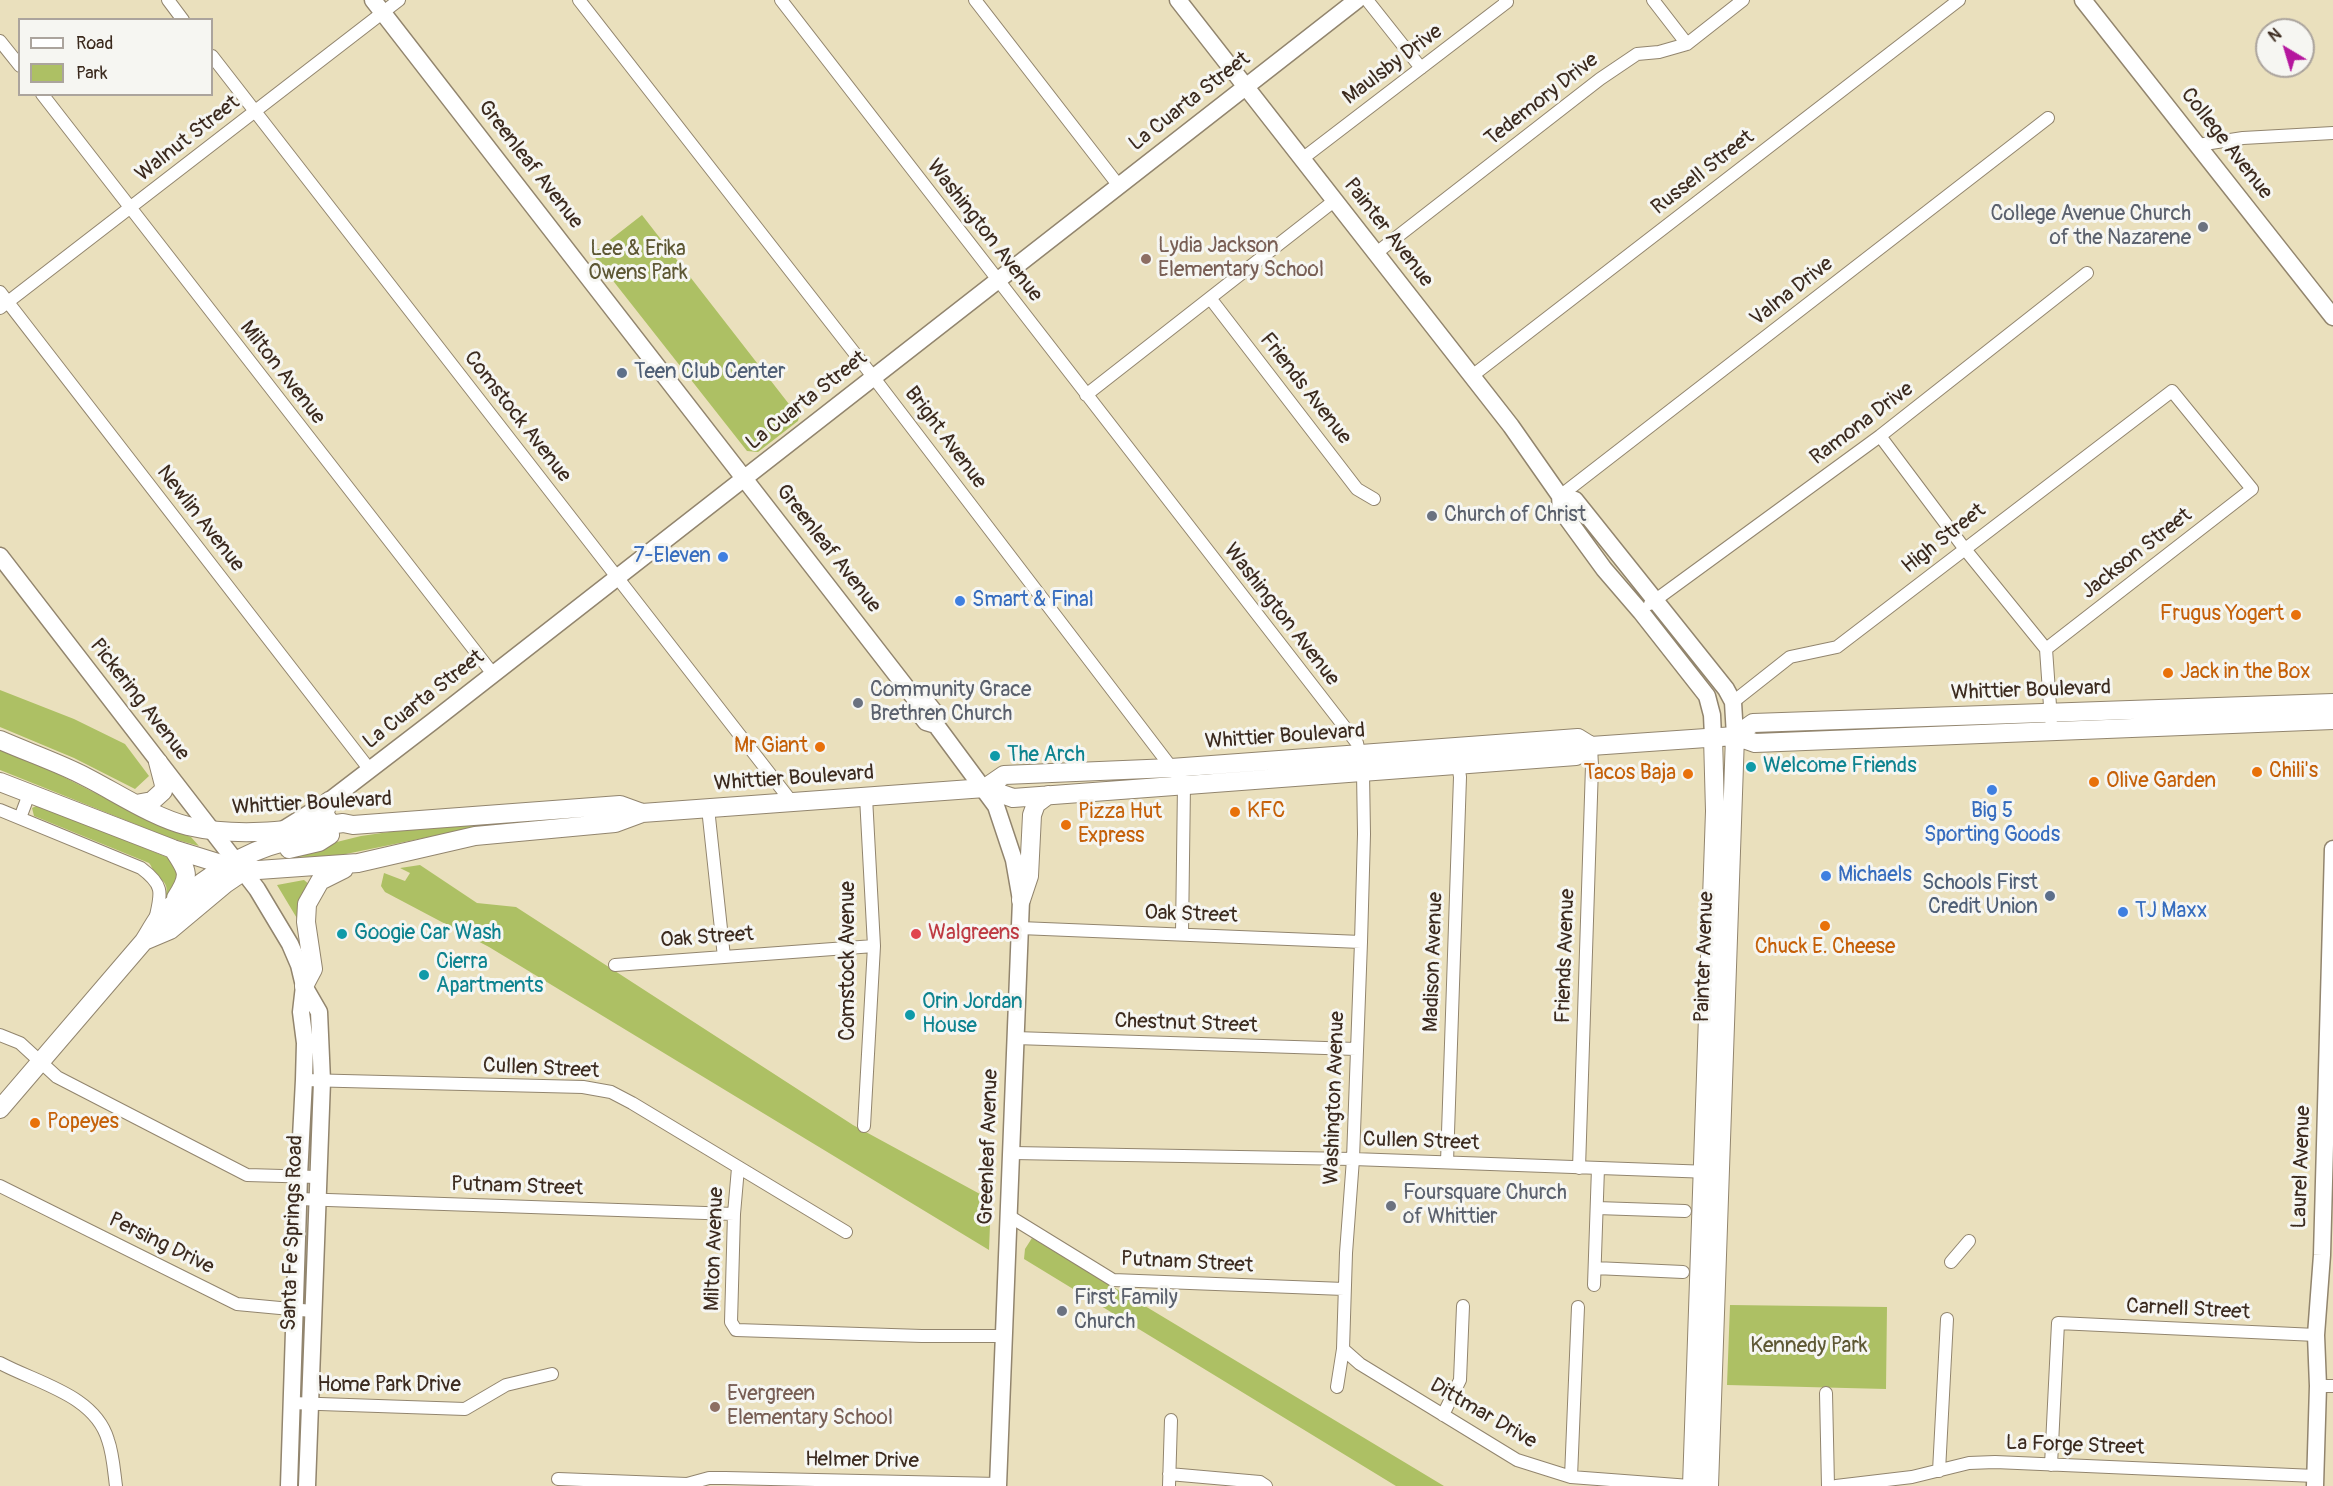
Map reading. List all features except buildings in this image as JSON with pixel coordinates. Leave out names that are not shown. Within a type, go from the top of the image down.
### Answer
[{"type":"main road","name":"Whittier Boulevard","points":[[1735,736],[1753,723],[2333,703]]},
{"type":"main road","name":"Whittier Boulevard","points":[[985,788],[1004,775],[1361,763],[1458,764],[1576,756],[1591,746],[1713,736],[1735,736],[1755,743],[2333,720]]},
{"type":"main road","name":"Painter Avenue","points":[[1709,1486],[1719,1245],[1718,1200],[1712,1172],[1707,1064],[1715,789],[1713,736]]},
{"type":"main road","name":"Painter Avenue","points":[[1692,1486],[1712,1172],[1721,1119],[1735,736]]},
{"type":"main road","name":"Whittier Boulevard","points":[[0,782],[173,849],[235,865],[358,863],[475,836],[615,823],[642,813],[985,788],[1013,798],[1184,784],[1578,738],[1591,746]]},
{"type":"main road","name":"Whittier Boulevard","points":[[0,740],[76,772],[136,804],[185,825],[211,830],[250,832],[331,830],[343,824],[620,805],[642,813]]},
{"type":"main road","points":[[136,804],[156,799],[163,791],[164,785],[158,762]]},
{"type":"main road","points":[[1022,900],[1029,876],[1032,815],[1036,804],[1048,795]]},
{"type":"main road","points":[[0,1109],[149,934],[160,916],[171,906],[235,865],[319,842],[331,830],[324,814],[329,801]]},
{"type":"main road","points":[[171,906],[185,885],[187,874],[173,849]]},
{"type":"main road","points":[[304,986],[313,969],[306,922],[307,903],[320,881],[358,863]]},
{"type":"main road","points":[[149,934],[170,930],[235,865]]},
{"type":"main road","points":[[1707,1064],[1715,1073],[1714,1110],[1721,1119]]},
{"type":"street","points":[[168,0],[182,18]]},
{"type":"street","name":"Walnut Street","points":[[3,301],[130,209],[255,111],[378,6],[399,0]]},
{"type":"street","name":"Bright Avenue","points":[[579,0],[874,378],[1184,784]]},
{"type":"street","name":"Washington Avenue","points":[[781,0],[1357,743],[1361,763],[1364,834],[1361,942],[1343,1349],[1337,1387]]},
{"type":"street","points":[[975,0],[1119,186]]},
{"type":"street","name":"Painter Avenue","points":[[1178,0],[1511,426],[1560,496],[1561,510],[1604,569],[1707,696],[1712,715],[1713,736]]},
{"type":"street","name":"La Cuarta Street","points":[[280,831],[329,801],[370,770],[1357,0]]},
{"type":"street","points":[[1367,0],[1421,68]]},
{"type":"street","points":[[1653,0],[1687,44]]},
{"type":"street","name":"Tedemory Drive","points":[[1376,254],[1626,61],[1637,54],[1659,52],[1687,44],[1743,0]]},
{"type":"street","name":"Russell Street","points":[[1472,376],[1959,0]]},
{"type":"street","name":"College Avenue","points":[[2083,0],[2333,317]]},
{"type":"street","name":"Maulsby Drive","points":[[1302,159],[1506,1]]},
{"type":"street","name":"Greenleaf Avenue","points":[[378,6],[916,700],[915,708],[926,722],[936,724],[996,806],[1014,860],[1022,900],[998,1485]]},
{"type":"street","points":[[0,41],[18,64]]},
{"type":"street","name":"Comstock Avenue","points":[[213,57],[791,801]]},
{"type":"street","name":"Milton Avenue","points":[[44,96],[493,674]]},
{"type":"street","name":"Valna Drive","points":[[1560,496],[2048,118]]},
{"type":"street","points":[[2198,145],[2243,138],[2333,133]]},
{"type":"street","points":[[1086,395],[1334,201]]},
{"type":"street","name":"Ramona Drive","points":[[1641,612],[1880,436],[2087,273]]},
{"type":"street","name":"Friends Avenue","points":[[1210,298],[1357,489],[1374,498]]},
{"type":"street","name":"Newlin Avenue","points":[[3,301],[370,770]]},
{"type":"street","name":"High Street","points":[[1733,702],[1790,657],[1837,647],[2172,391],[2252,489]]},
{"type":"street","points":[[1880,436],[1964,548],[2046,649],[2052,732]]},
{"type":"street","name":"Jackson Street","points":[[2046,649],[2252,489]]},
{"type":"street","name":"Painter Avenue","points":[[1560,496],[1575,500],[1726,689],[1733,702],[1735,736]]},
{"type":"street","name":"Pickering Avenue","points":[[0,556],[211,830],[235,865]]},
{"type":"street","name":"Friends Avenue","points":[[1579,1168],[1591,746]]},
{"type":"street","name":"Madison Avenue","points":[[1447,1162],[1460,777],[1458,764]]},
{"type":"street","points":[[1182,934],[1184,784]]},
{"type":"street","points":[[20,818],[28,794]]},
{"type":"street","name":"Comstock Avenue","points":[[864,1126],[873,946],[866,797]]},
{"type":"street","points":[[708,808],[724,957]]},
{"type":"street","points":[[0,810],[141,868],[150,874],[158,882],[160,889],[149,934]]},
{"type":"street","name":"Laurel Avenue","points":[[2315,1481],[2326,1386],[2316,1335],[2327,1256],[2333,849]]},
{"type":"street","name":"Santa Fe Springs Road","points":[[235,865],[260,893],[290,944],[299,965],[304,986],[319,1012],[322,1082],[307,1486]]},
{"type":"street","name":"Oak Street","points":[[1020,928],[1361,942]]},
{"type":"street","name":"Oak Street","points":[[615,964],[873,946]]},
{"type":"street","name":"Santa Fe Springs Road","points":[[289,1486],[304,1080],[305,1043],[301,1012],[304,986]]},
{"type":"street","points":[[0,1035],[20,1044],[57,1077],[247,1175],[317,1177]]},
{"type":"street","name":"Chestnut Street","points":[[1015,1038],[1356,1049]]},
{"type":"street","name":"Cullen Street","points":[[304,1080],[583,1087],[611,1092],[846,1232]]},
{"type":"street","name":"Cullen Street","points":[[1012,1153],[1353,1159],[1712,1172]]},
{"type":"street","name":"Milton Avenue","points":[[738,1168],[734,1214],[731,1322],[736,1330],[922,1336],[1004,1336]]},
{"type":"street","points":[[1594,1286],[1598,1168]]},
{"type":"street","name":"Persing Drive","points":[[0,1186],[237,1304],[312,1311]]},
{"type":"street","name":"Putnam Street","points":[[299,1199],[734,1214]]},
{"type":"street","points":[[1597,1208],[1685,1211]]},
{"type":"street","name":"Putnam Street","points":[[1009,1216],[1113,1280],[1344,1289]]},
{"type":"street","points":[[1951,1262],[1969,1241]]},
{"type":"street","points":[[1595,1268],[1683,1272]]},
{"type":"street","points":[[1443,1414],[1460,1380],[1463,1306]]},
{"type":"street","points":[[1571,1477],[1578,1307]]},
{"type":"street","points":[[1939,1471],[1947,1319]]},
{"type":"street","name":"Carnell Street","points":[[2052,1465],[2058,1323],[2316,1335]]},
{"type":"street","name":"Dittmar Drive","points":[[1343,1349],[1360,1364],[1517,1460],[1571,1477],[1709,1486]]},
{"type":"street","points":[[0,1363],[66,1394],[91,1411],[108,1438],[116,1486]]},
{"type":"street","name":"Home Park Drive","points":[[291,1403],[465,1409],[506,1385],[552,1374]]},
{"type":"street","points":[[1826,1393],[1828,1486]]},
{"type":"street","points":[[1171,1420],[1169,1480],[1260,1482],[1266,1486]]},
{"type":"street","name":"La Forge Street","points":[[1836,1486],[1912,1477],[1969,1463],[2052,1465],[2315,1481]]},
{"type":"street","name":"Helmer Drive","points":[[558,1479],[687,1484],[709,1478],[725,1482],[998,1485]]},
{"type":"green space","name":"Lee & Erika Owens Park","points":[[642,215],[799,417],[798,421],[758,452],[747,451],[592,254]]},
{"type":"green space","points":[[0,690],[74,719],[125,744],[149,776],[135,789],[74,758],[0,727]]},
{"type":"green space","points":[[0,750],[50,770],[160,826],[191,837],[199,846],[170,838],[0,770]]},
{"type":"green space","points":[[38,805],[174,860],[179,885],[164,901],[166,887],[149,863],[34,816],[32,808]]},
{"type":"green space","points":[[497,823],[341,855],[280,856],[361,836],[410,829]]},
{"type":"green space","points":[[420,865],[477,903],[516,907],[853,1125],[991,1200],[989,1250],[489,947],[385,892],[381,886],[384,873],[405,881],[410,873],[400,868]]},
{"type":"green space","points":[[304,880],[310,885],[298,920],[277,885]]},
{"type":"green space","points":[[1032,1238],[1444,1486],[1396,1486],[1024,1259],[1025,1249]]},
{"type":"green space","name":"Kennedy Park","points":[[1730,1305],[1887,1307],[1886,1389],[1727,1385]]},
{"type":"place","name":"College Avenue Church of the Nazarene","points":[[2203,227]]},
{"type":"place","name":"Lydia Jackson Elementary School","points":[[1146,259]]},
{"type":"place","name":"Teen Club Center","points":[[622,373]]},
{"type":"place","name":"Church of Christ","points":[[1432,516]]},
{"type":"place","name":"7-Eleven","points":[[723,557]]},
{"type":"place","name":"Smart & Final","points":[[960,601]]},
{"type":"place","name":"Frugus Yogert","points":[[2296,615]]},
{"type":"place","name":"Jack in the Box","points":[[2168,673]]},
{"type":"place","name":"Community Grace Brethren Church","points":[[858,703]]},
{"type":"place","name":"Mr Giant","points":[[820,747]]},
{"type":"place","name":"The Arch","points":[[995,756]]},
{"type":"place","name":"Welcome Friends","points":[[1751,767]]},
{"type":"place","name":"Chili's","points":[[2257,772]]},
{"type":"place","name":"Tacos Baja","points":[[1688,774]]},
{"type":"place","name":"Olive Garden","points":[[2094,782]]},
{"type":"place","name":"Big 5 Sporting Goods","points":[[1992,790]]},
{"type":"place","name":"KFC","points":[[1235,812]]},
{"type":"place","name":"Pizza Hut Express","points":[[1066,825]]},
{"type":"place","name":"Michaels","points":[[1826,876]]},
{"type":"place","name":"Schools First Credit Union","points":[[2050,896]]},
{"type":"place","name":"TJ Maxx","points":[[2123,912]]},
{"type":"place","name":"Chuck E. Cheese","points":[[1825,926]]},
{"type":"place","name":"Googie Car Wash","points":[[342,934]]},
{"type":"place","name":"Walgreens","points":[[916,934]]},
{"type":"place","name":"Cierra Apartments","points":[[424,975]]},
{"type":"place","name":"Orin Jordan House","points":[[910,1015]]},
{"type":"place","name":"Popeyes","points":[[35,1123]]},
{"type":"place","name":"Foursquare Church of Whittier","points":[[1391,1206]]},
{"type":"place","name":"First Family Church","points":[[1062,1311]]},
{"type":"place","name":"Evergreen Elementary School","points":[[715,1407]]}]
